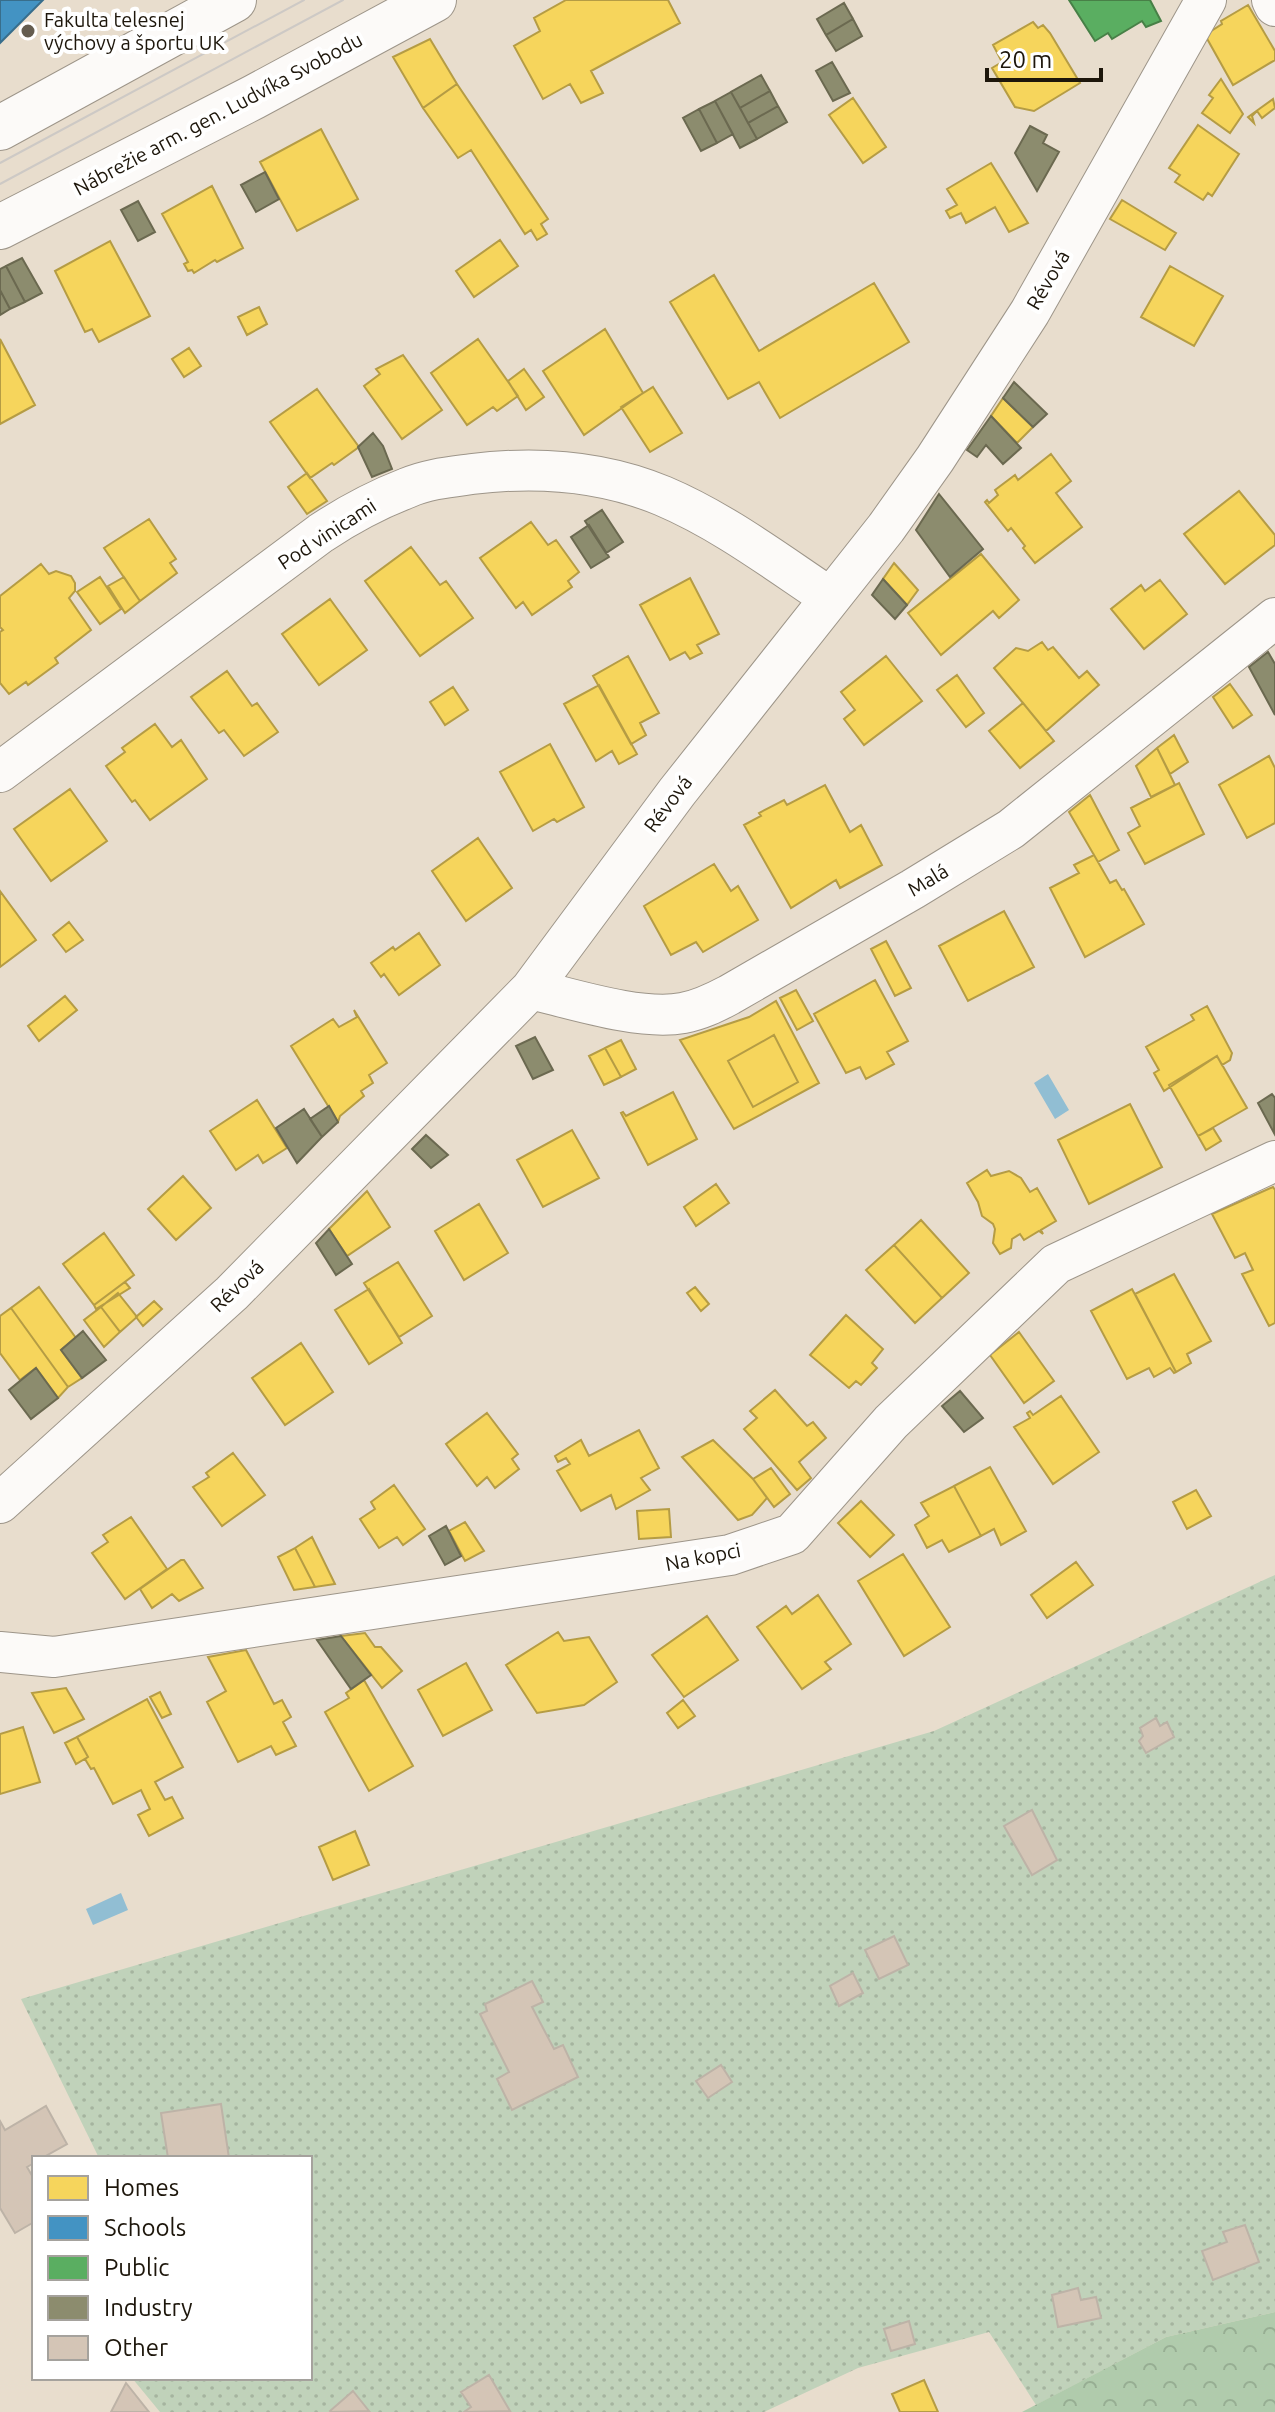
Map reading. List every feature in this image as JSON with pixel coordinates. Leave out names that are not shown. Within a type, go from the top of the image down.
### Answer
[{"type":"main road","points":[[0,128],[234,0]]},
{"type":"main road","name":"Nábrežie arm. gen. Ludvíka Svobodu","points":[[0,227],[254,97],[434,0]]},
{"type":"street","name":"Révová","points":[[0,1503],[232,1293],[531,989],[677,792],[886,528],[935,459],[1007,349],[1206,0]]},
{"type":"street","points":[[1272,0],[1275,6]]},
{"type":"street","name":"Pod vinicami","points":[[0,772],[321,533],[383,498],[437,479],[527,470],[559,470],[615,479],[663,496],[722,526],[829,597]]},
{"type":"street","name":"Malá","points":[[531,989],[614,1008],[664,1015],[703,1008],[913,889],[1011,829],[1275,618]]},
{"type":"street","name":"Na kopci","points":[[0,1652],[54,1657],[730,1555],[792,1534],[891,1422],[1056,1264],[1275,1161]]},
{"type":"green space","points":[[1275,1575],[1275,2312],[1166,2337],[1036,2405],[989,2332],[858,2368],[764,2412],[160,2412],[134,2380],[312,2380],[312,2156],[98,2156],[21,1999],[934,1731]]},
{"type":"green space","points":[[1275,2312],[1275,2412],[1022,2412],[1166,2337]]},
{"type":"water","points":[[1048,1074],[1069,1110],[1055,1119],[1034,1083]]},
{"type":"water","points":[[121,1893],[128,1910],[93,1925],[86,1909]]},
{"type":"building: Homes","points":[[566,0],[668,0],[680,23],[591,71],[603,93],[581,103],[570,84],[543,99],[514,46],[540,31],[534,18]]},
{"type":"building: Homes","points":[[1248,5],[1275,51],[1275,60],[1233,85],[1205,35]]},
{"type":"building: Homes","points":[[1033,22],[1038,28],[1043,25],[1050,33],[1080,83],[1034,111],[1015,107],[992,68],[1002,62],[993,45]]},
{"type":"building: Homes","points":[[430,39],[457,84],[423,108],[393,57]]},
{"type":"building: Homes","points":[[1221,79],[1243,114],[1230,133],[1202,113],[1213,98],[1209,95]]},
{"type":"building: Homes","points":[[457,84],[548,219],[541,224],[547,234],[537,240],[531,230],[525,234],[471,150],[458,158],[423,108]]},
{"type":"building: Homes","points":[[853,98],[886,147],[863,163],[829,115]]},
{"type":"building: Homes","points":[[1273,99],[1275,108],[1262,118],[1257,111],[1252,116],[1254,123],[1248,117]]},
{"type":"building: Homes","points":[[1198,125],[1239,154],[1212,196],[1208,193],[1203,200],[1175,182],[1180,175],[1169,168]]},
{"type":"building: Homes","points":[[321,129],[358,199],[297,231],[260,162]]},
{"type":"building: Homes","points":[[991,163],[1028,223],[1009,232],[995,207],[966,223],[961,213],[950,218],[946,211],[957,205],[947,189]]},
{"type":"building: Homes","points":[[212,186],[243,248],[194,273],[188,271],[184,264],[188,262],[162,214]]},
{"type":"building: Homes","points":[[1122,200],[1176,233],[1165,250],[1110,219]]},
{"type":"building: Homes","points":[[500,240],[518,266],[474,297],[456,271]]},
{"type":"building: Homes","points":[[110,241],[150,316],[99,342],[92,329],[85,332],[55,271]]},
{"type":"building: Homes","points":[[1170,266],[1223,296],[1194,346],[1141,317]]},
{"type":"building: Homes","points":[[714,275],[759,351],[874,283],[909,342],[780,418],[759,382],[728,399],[670,302]]},
{"type":"building: Homes","points":[[259,307],[267,324],[247,335],[238,317]]},
{"type":"building: Homes","points":[[605,329],[643,393],[584,435],[543,371]]},
{"type":"building: Homes","points":[[0,339],[35,405],[0,424]]},
{"type":"building: Homes","points":[[478,339],[518,396],[497,411],[493,407],[467,425],[431,373]]},
{"type":"building: Homes","points":[[189,348],[201,366],[184,377],[172,359]]},
{"type":"building: Homes","points":[[403,355],[442,410],[402,439],[364,386],[380,374],[376,369]]},
{"type":"building: Homes","points":[[524,369],[544,397],[526,410],[508,381]]},
{"type":"building: Homes","points":[[653,387],[682,433],[650,452],[621,407]]},
{"type":"building: Homes","points":[[317,389],[359,447],[310,478],[270,422]]},
{"type":"building: Homes","points":[[1003,398],[1033,427],[1017,443],[991,416]]},
{"type":"building: Homes","points":[[1051,454],[1071,481],[1056,493],[1082,527],[1035,563],[1011,528],[1008,531],[985,502],[987,500],[989,503],[998,495],[995,490],[1015,475],[1018,480]]},
{"type":"building: Homes","points":[[307,473],[327,501],[307,514],[288,487]]},
{"type":"building: Homes","points":[[1239,491],[1275,535],[1275,545],[1225,584],[1184,534]]},
{"type":"building: Homes","points":[[149,519],[176,559],[170,563],[177,573],[140,601],[104,548]]},
{"type":"building: Homes","points":[[531,522],[548,545],[556,540],[579,572],[568,581],[572,587],[532,615],[523,602],[516,608],[480,558]]},
{"type":"building: Homes","points":[[411,547],[440,585],[446,581],[473,618],[420,656],[365,581]]},
{"type":"building: Homes","points":[[981,554],[1019,600],[999,618],[993,611],[941,655],[908,613]]},
{"type":"building: Homes","points":[[894,563],[918,590],[907,605],[883,579]]},
{"type":"building: Homes","points":[[41,564],[49,574],[56,571],[71,576],[75,591],[69,598],[91,630],[55,658],[58,663],[28,685],[26,682],[9,694],[0,683],[0,632],[3,630],[0,627],[0,596]]},
{"type":"building: Homes","points":[[100,577],[121,609],[100,624],[77,592]]},
{"type":"building: Homes","points":[[124,577],[140,601],[125,613],[108,586]]},
{"type":"building: Homes","points":[[690,578],[719,634],[697,645],[702,653],[690,659],[685,652],[670,660],[640,605]]},
{"type":"building: Homes","points":[[1160,580],[1187,614],[1144,649],[1111,609],[1141,585],[1145,591]]},
{"type":"building: Homes","points":[[330,599],[367,650],[319,685],[282,634]]},
{"type":"building: Homes","points":[[1042,642],[1048,650],[1053,647],[1079,678],[1087,671],[1099,685],[1046,731],[994,668],[1016,648],[1028,651]]},
{"type":"building: Homes","points":[[628,656],[659,713],[640,723],[646,735],[631,744],[593,676]]},
{"type":"building: Homes","points":[[886,656],[922,701],[864,745],[844,719],[855,710],[841,692]]},
{"type":"building: Homes","points":[[227,671],[252,706],[257,703],[278,732],[244,756],[224,730],[219,733],[191,697]]},
{"type":"building: Homes","points":[[957,675],[984,713],[966,727],[937,690]]},
{"type":"building: Homes","points":[[1230,684],[1252,715],[1233,728],[1213,697]]},
{"type":"building: Homes","points":[[599,685],[637,754],[619,764],[612,751],[596,761],[564,704]]},
{"type":"building: Homes","points":[[453,687],[468,710],[445,725],[430,702]]},
{"type":"building: Homes","points":[[1023,703],[1054,741],[1020,768],[989,731]]},
{"type":"building: Homes","points":[[155,724],[172,747],[181,740],[207,779],[150,820],[135,800],[132,802],[106,766],[125,752],[122,748]]},
{"type":"building: Homes","points":[[1174,735],[1188,762],[1170,774],[1157,748]]},
{"type":"building: Homes","points":[[550,744],[584,807],[533,831],[500,772]]},
{"type":"building: Homes","points":[[1157,748],[1175,785],[1151,797],[1136,766]]},
{"type":"building: Homes","points":[[1269,756],[1275,768],[1275,823],[1247,838],[1219,785]]},
{"type":"building: Homes","points":[[1179,783],[1204,834],[1145,864],[1128,833],[1140,826],[1131,808]]},
{"type":"building: Homes","points":[[825,785],[850,832],[861,825],[882,865],[840,888],[836,880],[791,908],[744,825],[784,800],[787,805]]},
{"type":"building: Homes","points":[[70,789],[107,841],[51,881],[14,829]]},
{"type":"building: Homes","points":[[1090,795],[1119,850],[1098,862],[1069,812]]},
{"type":"building: Homes","points":[[478,838],[512,888],[466,921],[432,871]]},
{"type":"building: Homes","points":[[1094,855],[1110,883],[1116,880],[1124,889],[1144,924],[1085,957],[1050,888],[1079,873],[1074,865]]},
{"type":"building: Homes","points":[[714,864],[731,891],[738,886],[758,920],[703,952],[696,942],[671,955],[644,906]]},
{"type":"building: Homes","points":[[0,891],[36,940],[0,967]]},
{"type":"building: Homes","points":[[1004,911],[1034,967],[968,1001],[939,946]]},
{"type":"building: Homes","points":[[69,922],[83,940],[66,952],[53,935]]},
{"type":"building: Homes","points":[[419,933],[440,965],[399,995],[384,974],[381,977],[371,963]]},
{"type":"building: Homes","points":[[886,941],[911,988],[895,996],[871,949]]},
{"type":"building: Homes","points":[[875,980],[908,1041],[887,1052],[894,1064],[866,1079],[860,1067],[846,1073],[814,1014]]},
{"type":"building: Homes","points":[[796,990],[813,1021],[797,1030],[780,998]]},
{"type":"building: Homes","points":[[65,996],[77,1010],[39,1041],[28,1026]]},
{"type":"building: Homes","points":[[776,1001],[819,1083],[734,1129],[680,1040],[749,1017]]},
{"type":"building: Homes","points":[[1207,1006],[1232,1053],[1230,1060],[1222,1065],[1217,1056],[1164,1091],[1154,1073],[1159,1070],[1146,1047],[1194,1020],[1191,1015]]},
{"type":"building: Homes","points":[[354,1010],[387,1063],[369,1075],[373,1083],[361,1091],[364,1096],[340,1116],[338,1122],[291,1046],[333,1019],[339,1027],[357,1017]]},
{"type":"building: Homes","points":[[774,1035],[798,1082],[753,1107],[728,1061]]},
{"type":"building: Homes","points":[[621,1040],[636,1069],[621,1077],[605,1048]]},
{"type":"building: Homes","points":[[605,1048],[621,1077],[604,1085],[589,1056]]},
{"type":"building: Homes","points":[[1217,1056],[1247,1108],[1198,1136],[1169,1085]]},
{"type":"building: Homes","points":[[673,1092],[697,1139],[648,1165],[621,1113],[626,1116]]},
{"type":"building: Homes","points":[[257,1100],[287,1148],[263,1163],[258,1155],[236,1170],[210,1131]]},
{"type":"building: Homes","points":[[1130,1104],[1162,1167],[1089,1204],[1058,1140]]},
{"type":"building: Homes","points":[[1213,1128],[1221,1141],[1206,1150],[1198,1136]]},
{"type":"building: Homes","points":[[572,1130],[599,1178],[543,1207],[517,1160]]},
{"type":"building: Homes","points":[[987,1170],[991,1176],[1009,1171],[1021,1178],[1030,1192],[1037,1188],[1056,1221],[1041,1230],[1043,1234],[1039,1231],[1024,1240],[1020,1234],[1012,1239],[1011,1248],[1000,1254],[993,1243],[993,1224],[982,1216],[967,1183]]},
{"type":"building: Homes","points":[[183,1176],[211,1208],[176,1240],[148,1209]]},
{"type":"building: Homes","points":[[716,1184],[729,1203],[696,1226],[684,1207]]},
{"type":"building: Homes","points":[[1273,1187],[1275,1323],[1269,1326],[1242,1274],[1253,1270],[1245,1253],[1235,1258],[1212,1214]]},
{"type":"building: Homes","points":[[367,1191],[390,1227],[347,1256],[329,1229]]},
{"type":"building: Homes","points":[[479,1204],[508,1253],[464,1280],[435,1231]]},
{"type":"building: Homes","points":[[921,1220],[969,1273],[942,1298],[894,1245]]},
{"type":"building: Homes","points":[[104,1233],[134,1275],[94,1305],[63,1264]]},
{"type":"building: Homes","points":[[894,1245],[942,1298],[915,1323],[866,1270]]},
{"type":"building: Homes","points":[[398,1262],[432,1316],[399,1337],[364,1283]]},
{"type":"building: Homes","points":[[1174,1274],[1211,1341],[1187,1354],[1191,1363],[1176,1372],[1135,1294]]},
{"type":"building: Homes","points":[[125,1282],[130,1288],[96,1309],[94,1305]]},
{"type":"building: Homes","points":[[39,1287],[76,1338],[61,1350],[82,1378],[68,1387],[11,1308]]},
{"type":"building: Homes","points":[[695,1287],[709,1304],[701,1311],[687,1293]]},
{"type":"building: Homes","points":[[369,1289],[402,1343],[369,1364],[335,1310]]},
{"type":"building: Homes","points":[[1132,1289],[1176,1372],[1170,1368],[1154,1377],[1149,1368],[1127,1379],[1091,1311]]},
{"type":"building: Homes","points":[[118,1293],[137,1317],[120,1332],[101,1307]]},
{"type":"building: Homes","points":[[154,1301],[162,1309],[143,1326],[136,1317]]},
{"type":"building: Homes","points":[[101,1307],[120,1332],[104,1347],[84,1320]]},
{"type":"building: Homes","points":[[11,1308],[68,1387],[58,1398],[36,1368],[20,1380],[0,1353],[0,1316]]},
{"type":"building: Homes","points":[[846,1315],[883,1349],[872,1363],[877,1368],[861,1385],[856,1381],[849,1388],[810,1355]]},
{"type":"building: Homes","points":[[1019,1332],[1054,1381],[1024,1403],[990,1355]]},
{"type":"building: Homes","points":[[301,1343],[333,1392],[285,1425],[252,1378]]},
{"type":"building: Homes","points":[[775,1390],[807,1426],[813,1422],[826,1438],[799,1462],[811,1478],[797,1490],[744,1429],[757,1418],[750,1411]]},
{"type":"building: Homes","points":[[1061,1396],[1099,1452],[1053,1484],[1014,1427],[1030,1418],[1027,1413],[1030,1411],[1033,1415]]},
{"type":"building: Homes","points":[[487,1413],[518,1454],[512,1459],[519,1469],[495,1488],[487,1477],[477,1486],[446,1444]]},
{"type":"building: Homes","points":[[639,1430],[659,1468],[641,1478],[650,1490],[616,1509],[611,1495],[581,1511],[557,1471],[570,1464],[566,1458],[558,1462],[555,1456],[581,1440],[589,1456]]},
{"type":"building: Homes","points":[[713,1440],[753,1479],[767,1498],[752,1515],[738,1520],[682,1457]]},
{"type":"building: Homes","points":[[233,1453],[265,1495],[222,1526],[193,1487],[209,1477],[206,1473]]},
{"type":"building: Homes","points":[[990,1467],[1026,1531],[1001,1545],[994,1529],[981,1536],[954,1486]]},
{"type":"building: Homes","points":[[771,1468],[790,1494],[774,1507],[753,1479]]},
{"type":"building: Homes","points":[[394,1485],[425,1529],[403,1545],[397,1537],[379,1548],[360,1519],[375,1509],[371,1502]]},
{"type":"building: Homes","points":[[954,1486],[981,1536],[949,1552],[942,1540],[927,1548],[915,1525],[929,1516],[921,1503]]},
{"type":"building: Homes","points":[[1196,1490],[1211,1516],[1187,1529],[1173,1502]]},
{"type":"building: Homes","points":[[861,1501],[894,1535],[870,1557],[838,1523]]},
{"type":"building: Homes","points":[[669,1509],[671,1537],[639,1539],[637,1511]]},
{"type":"building: Homes","points":[[131,1517],[167,1569],[125,1599],[92,1553],[108,1542],[103,1535]]},
{"type":"building: Homes","points":[[465,1522],[484,1551],[465,1561],[449,1531]]},
{"type":"building: Homes","points":[[312,1537],[335,1584],[315,1587],[295,1548]]},
{"type":"building: Homes","points":[[295,1548],[315,1587],[294,1590],[278,1557]]},
{"type":"building: Homes","points":[[903,1554],[950,1627],[904,1656],[858,1581]]},
{"type":"building: Homes","points":[[181,1560],[203,1588],[179,1601],[172,1594],[152,1608],[140,1589]]},
{"type":"building: Homes","points":[[1076,1562],[1093,1585],[1047,1618],[1031,1595]]},
{"type":"building: Homes","points":[[818,1595],[851,1644],[825,1662],[831,1669],[802,1689],[757,1627],[786,1606],[792,1614]]},
{"type":"building: Homes","points":[[707,1616],[738,1660],[684,1697],[652,1655]]},
{"type":"building: Homes","points":[[558,1632],[564,1641],[589,1637],[617,1682],[584,1705],[537,1713],[506,1665]]},
{"type":"building: Homes","points":[[365,1633],[375,1647],[381,1647],[402,1671],[382,1688],[341,1636]]},
{"type":"building: Homes","points":[[246,1650],[274,1704],[282,1700],[291,1717],[283,1722],[296,1746],[276,1755],[271,1746],[238,1762],[207,1702],[226,1691],[208,1657]]},
{"type":"building: Homes","points":[[466,1663],[492,1710],[443,1736],[418,1690]]},
{"type":"building: Homes","points":[[364,1680],[413,1766],[369,1791],[325,1712],[349,1698],[346,1693]]},
{"type":"building: Homes","points":[[66,1688],[84,1719],[54,1733],[32,1693]]},
{"type":"building: Homes","points":[[160,1692],[171,1714],[162,1718],[150,1697]]},
{"type":"building: Homes","points":[[147,1699],[183,1767],[155,1782],[165,1800],[172,1797],[183,1818],[149,1836],[138,1815],[150,1809],[141,1790],[113,1804],[94,1768],[91,1769],[85,1759],[88,1757],[77,1737]]},
{"type":"building: Homes","points":[[683,1700],[695,1716],[678,1728],[667,1713]]},
{"type":"building: Homes","points":[[23,1727],[40,1782],[0,1794],[0,1734]]},
{"type":"building: Homes","points":[[77,1737],[88,1757],[76,1764],[65,1743]]},
{"type":"building: Homes","points":[[355,1831],[369,1865],[333,1880],[319,1847]]},
{"type":"building: Homes","points":[[924,2380],[938,2412],[900,2412],[892,2394]]},
{"type":"building: Schools","name":"Fakulta telesnej výchovy a športu UK","points":[[0,0],[43,0],[0,43]]},
{"type":"building: Public","points":[[1069,0],[1150,0],[1161,21],[1146,27],[1142,21],[1112,39],[1108,33],[1095,41]]},
{"type":"building: Industry","points":[[844,3],[853,19],[826,35],[817,19]]},
{"type":"building: Industry","points":[[853,19],[862,36],[836,51],[826,35]]},
{"type":"building: Industry","points":[[832,62],[850,93],[833,101],[816,71]]},
{"type":"building: Industry","points":[[761,75],[770,91],[740,108],[731,92]]},
{"type":"building: Industry","points":[[770,91],[778,106],[748,123],[740,108]]},
{"type":"building: Industry","points":[[731,92],[757,139],[740,148],[715,101]]},
{"type":"building: Industry","points":[[715,101],[733,134],[717,143],[699,109]]},
{"type":"building: Industry","points":[[778,106],[787,122],[757,139],[748,123]]},
{"type":"building: Industry","points":[[699,109],[717,143],[701,151],[683,118]]},
{"type":"building: Industry","points":[[1030,126],[1047,135],[1043,143],[1059,152],[1037,191],[1015,153]]},
{"type":"building: Industry","points":[[265,172],[279,199],[256,212],[241,185]]},
{"type":"building: Industry","points":[[138,201],[155,232],[138,241],[121,210]]},
{"type":"building: Industry","points":[[22,258],[42,293],[25,302],[6,266]]},
{"type":"building: Industry","points":[[6,266],[25,302],[10,309],[0,290],[0,269]]},
{"type":"building: Industry","points":[[0,290],[10,309],[0,315]]},
{"type":"building: Industry","points":[[1014,382],[1047,414],[1033,427],[1003,398]]},
{"type":"building: Industry","points":[[991,416],[1021,448],[1003,464],[986,445],[977,457],[967,450]]},
{"type":"building: Industry","points":[[373,433],[383,446],[392,469],[372,477],[358,447]]},
{"type":"building: Industry","points":[[939,494],[983,549],[950,577],[916,530]]},
{"type":"building: Industry","points":[[602,510],[623,542],[606,553],[585,521]]},
{"type":"building: Industry","points":[[589,525],[609,557],[591,568],[571,537]]},
{"type":"building: Industry","points":[[883,579],[907,605],[895,619],[872,595]]},
{"type":"building: Industry","points":[[1268,652],[1275,664],[1275,715],[1249,667]]},
{"type":"building: Industry","points":[[535,1037],[553,1070],[533,1079],[516,1046]]},
{"type":"building: Industry","points":[[1272,1094],[1275,1098],[1274,1133],[1258,1103]]},
{"type":"building: Industry","points":[[329,1106],[338,1122],[322,1137],[310,1119]]},
{"type":"building: Industry","points":[[304,1109],[322,1137],[297,1163],[276,1128]]},
{"type":"building: Industry","points":[[426,1135],[448,1155],[431,1168],[412,1149]]},
{"type":"building: Industry","points":[[329,1229],[352,1264],[336,1275],[316,1243]]},
{"type":"building: Industry","points":[[83,1331],[106,1360],[82,1378],[61,1350]]},
{"type":"building: Industry","points":[[36,1368],[58,1398],[31,1419],[9,1390]]},
{"type":"building: Industry","points":[[960,1391],[983,1418],[964,1432],[942,1406]]},
{"type":"building: Industry","points":[[446,1526],[461,1556],[445,1565],[429,1536]]},
{"type":"building: Industry","points":[[341,1636],[371,1675],[351,1689],[317,1640]]},
{"type":"building: Other","points":[[1156,1718],[1160,1726],[1167,1722],[1174,1737],[1146,1753],[1139,1741],[1143,1736],[1140,1728]]},
{"type":"building: Other","points":[[1032,1810],[1057,1860],[1032,1875],[1004,1826]]},
{"type":"building: Other","points":[[894,1936],[908,1965],[879,1979],[865,1950]]},
{"type":"building: Other","points":[[853,1973],[863,1993],[839,2006],[830,1986]]},
{"type":"building: Other","points":[[532,1981],[543,2002],[532,2007],[554,2049],[563,2045],[578,2077],[512,2110],[497,2079],[509,2072],[480,2014],[487,2011],[485,2004]]},
{"type":"building: Other","points":[[721,2065],[732,2082],[708,2098],[696,2081]]},
{"type":"building: Other","points":[[221,2104],[229,2156],[168,2156],[161,2113]]},
{"type":"building: Other","points":[[46,2106],[67,2144],[46,2156],[32,2156],[32,2164],[27,2167],[32,2176],[32,2223],[15,2233],[0,2208],[0,2121],[5,2130]]},
{"type":"building: Other","points":[[1245,2225],[1259,2262],[1213,2280],[1202,2251],[1227,2242],[1223,2232]]},
{"type":"building: Other","points":[[1078,2288],[1081,2300],[1096,2297],[1101,2318],[1058,2327],[1052,2295]]},
{"type":"building: Other","points":[[909,2321],[915,2344],[891,2351],[884,2329]]},
{"type":"building: Other","points":[[489,2375],[510,2411],[464,2412],[471,2407],[461,2392]]},
{"type":"building: Other","points":[[126,2383],[149,2412],[111,2412]]},
{"type":"building: Other","points":[[353,2391],[369,2411],[330,2411]]},
{"type":"tram line","points":[[0,163],[304,0]]},
{"type":"tram line","points":[[0,184],[343,0]]},
{"type":"place","name":"Fakulta telesnej výchovy a športu UK","points":[[28,31]]}]
